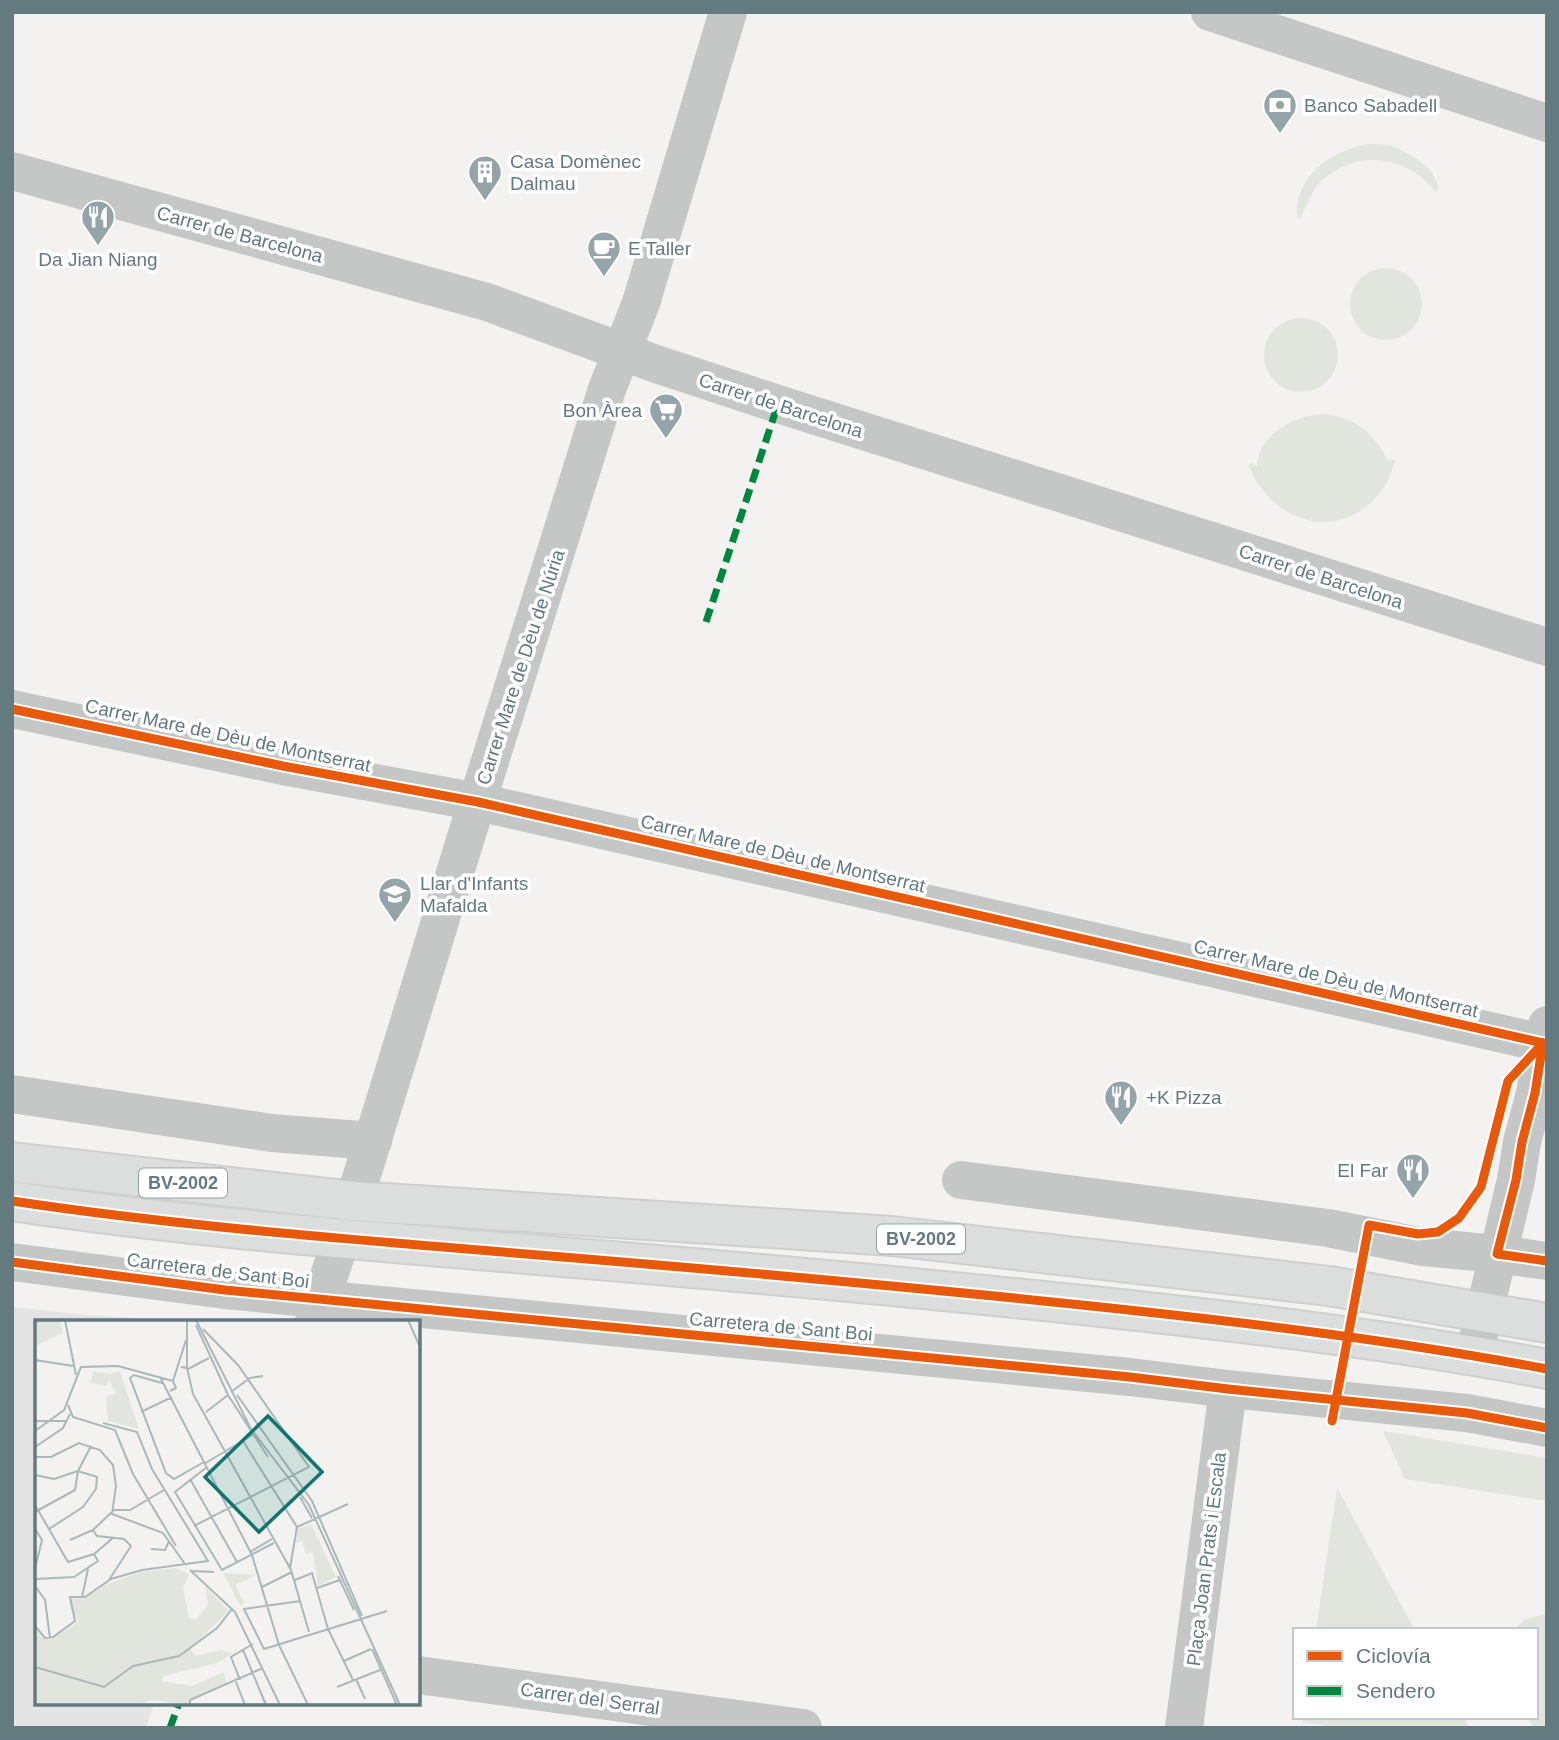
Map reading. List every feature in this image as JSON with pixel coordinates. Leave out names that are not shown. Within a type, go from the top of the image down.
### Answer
[{"type":"main road","name":"BV-2002","points":[[12,1163],[354,1201],[892,1236],[1329,1286],[1547,1323]]},
{"type":"main road","name":"BV-2002","points":[[12,1201],[105,1215],[342,1239],[878,1283],[1225,1320],[1475,1355],[1547,1368]]},
{"type":"street","name":"Carrer Mare de Dèu de Núria","points":[[317,1311],[373,1141],[607,389],[624,352],[641,303],[728,12]]},
{"type":"street","points":[[1210,12],[1547,123]]},
{"type":"street","name":"Carrer de Barcelona","points":[[12,171],[486,302],[778,404],[1547,648]]},
{"type":"street","name":"Carrer Mare de Dèu de Montserrat","points":[[12,709],[283,766],[478,802],[1545,1034]]},
{"type":"street","points":[[1475,1355],[1535,1093],[1545,1034]]},
{"type":"street","points":[[12,1094],[272,1133],[373,1141]]},
{"type":"street","points":[[961,1180],[1328,1228],[1423,1247],[1547,1261]]},
{"type":"street","name":"Carretera de Sant Boi","points":[[12,1262],[192,1286],[317,1311],[1130,1377],[1468,1413],[1547,1428]]},
{"type":"street","name":"Plaça Joan Prats i Escala","points":[[1184,1728],[1228,1389]]},
{"type":"street","name":"Carrer del Serral","points":[[420,1675],[803,1728]]},
{"type":"shaded area","points":[[1368,144],[1391,146],[1414,157],[1433,175],[1438,190],[1435,191],[1410,170],[1396,164],[1365,160],[1336,170],[1322,180],[1312,193],[1300,219],[1297,217],[1302,189],[1318,167],[1341,152]]},
{"type":"shaded area","points":[[1393,268],[1412,278],[1420,290],[1420,318],[1412,330],[1400,338],[1379,340],[1360,330],[1352,318],[1350,297],[1360,278],[1372,270]]},
{"type":"shaded area","points":[[1301,318],[1315,321],[1327,329],[1335,341],[1338,355],[1335,369],[1327,381],[1315,389],[1301,392],[1287,389],[1275,381],[1267,369],[1264,355],[1267,341],[1275,329],[1287,321]]},
{"type":"shaded area","points":[[1321,414],[1343,418],[1361,427],[1376,442],[1388,461],[1393,459],[1395,462],[1383,488],[1365,508],[1347,518],[1327,522],[1308,520],[1273,502],[1259,486],[1249,466],[1251,463],[1257,466],[1264,445],[1279,429],[1299,419]]},
{"type":"shaded area","points":[[12,1307],[166,1320],[35,1320],[35,1705],[153,1705],[146,1728],[12,1728]]},
{"type":"shaded area","points":[[1383,1431],[1547,1458],[1547,1501],[1405,1479]]},
{"type":"shaded area","points":[[1337,1488],[1414,1628],[1316,1628]]},
{"type":"shaded area","points":[[1543,1614],[1547,1616],[1547,1728],[1534,1728],[1527,1719],[1538,1719],[1538,1628],[1515,1628],[1524,1620]]},
{"type":"shaded area","points":[[1303,1719],[1464,1719],[1469,1728],[1340,1728],[1302,1722]]},
{"type":"marked path","points":[[706,622],[778,404]]},
{"type":"marked path","points":[[170,1728],[178,1705]]},
{"type":"cycle path","points":[[12,709],[283,766],[478,802],[1543,1043]]},
{"type":"cycle path","points":[[1543,1043],[1535,1093],[1497,1254],[1547,1261]]},
{"type":"cycle path","points":[[1332,1421],[1369,1225],[1418,1234],[1438,1232],[1459,1218],[1481,1187],[1508,1081],[1543,1043]]},
{"type":"cycle path","points":[[12,1201],[262,1231],[808,1278],[1157,1313],[1380,1341],[1547,1369]]},
{"type":"cycle path","points":[[12,1262],[225,1290],[1130,1377],[1467,1413],[1547,1428]]},
{"type":"place","name":"Banco Sabadell","points":[[1280,135]]},
{"type":"place","name":"Casa Domènec Dalmau","points":[[485,202]]},
{"type":"place","name":"Da Jian Niang","points":[[98,247]]},
{"type":"place","name":"E Taller","points":[[604,278]]},
{"type":"place","name":"Bon Àrea","points":[[666,440]]},
{"type":"place","name":"Llar d'Infants Mafalda","points":[[395,924]]},
{"type":"place","name":"+K Pizza","points":[[1121,1127]]},
{"type":"place","name":"El Far","points":[[1413,1200]]}]
